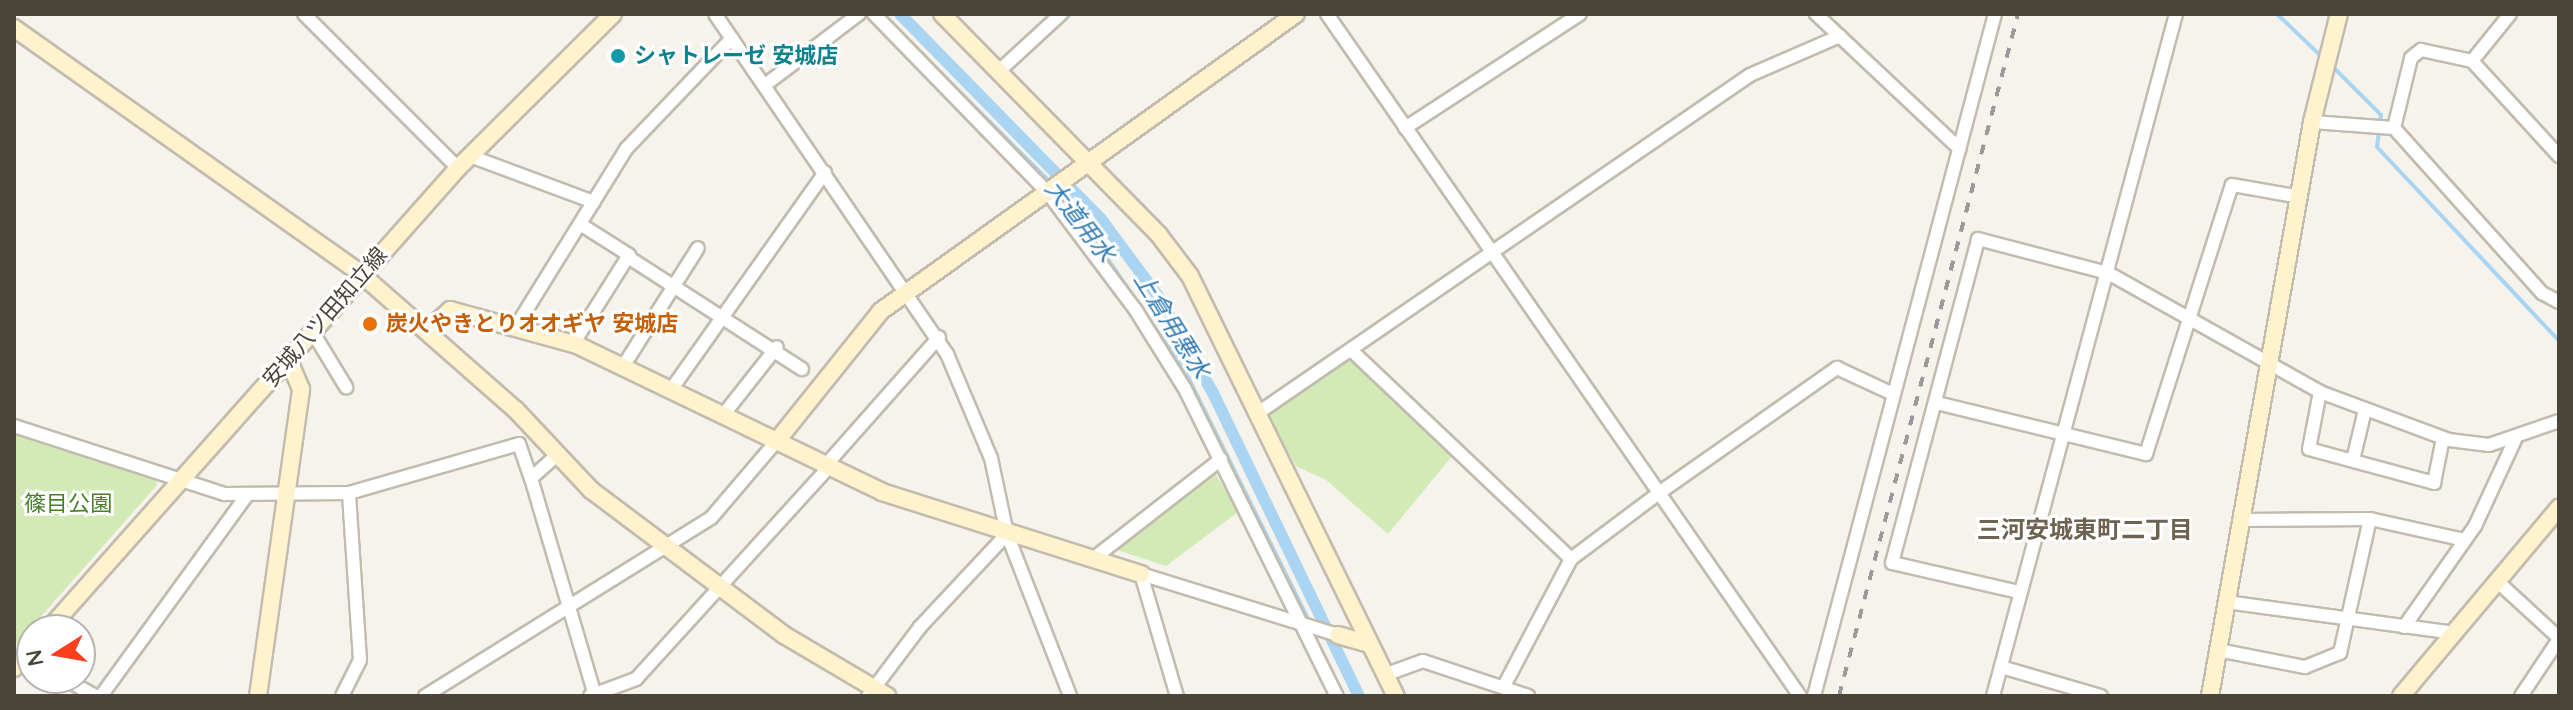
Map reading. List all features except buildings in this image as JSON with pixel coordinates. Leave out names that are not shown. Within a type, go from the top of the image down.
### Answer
[{"type":"street","points":[[304,14],[464,162],[594,202]]},
{"type":"street","name":"安城八ツ田知立線","points":[[62,614],[361,274],[464,162],[613,14]]},
{"type":"street","points":[[715,14],[939,337],[991,458],[1007,534],[1070,696]]},
{"type":"street","points":[[765,85],[859,14]]},
{"type":"street","points":[[874,14],[1049,191],[1135,309],[1221,459],[1337,696]]},
{"type":"street","points":[[942,14],[999,71],[1082,167],[1190,276],[1396,696]]},
{"type":"street","points":[[999,71],[1061,14]]},
{"type":"street","points":[[425,696],[568,609],[669,541],[711,518],[776,442],[866,325],[908,291],[1296,14]]},
{"type":"street","points":[[1327,14],[1800,696]]},
{"type":"street","points":[[1405,128],[1580,14]]},
{"type":"street","points":[[1816,14],[1960,149]]},
{"type":"street","points":[[1814,696],[1995,14]]},
{"type":"street","points":[[1993,696],[2060,435],[2108,273],[2176,14]]},
{"type":"street","points":[[2210,696],[2272,364],[2312,122],[2339,14]]},
{"type":"street","points":[[2472,61],[2510,14]]},
{"type":"street","points":[[14,28],[361,274],[428,330],[558,454],[591,490],[669,541],[784,635],[876,694],[1007,534]]},
{"type":"street","points":[[1258,413],[1750,75],[1840,36]]},
{"type":"street","points":[[517,325],[626,149],[732,38]]},
{"type":"street","points":[[2394,128],[2411,58],[2421,50],[2472,61],[2559,156]]},
{"type":"street","points":[[2312,122],[2394,128],[2542,293],[2559,302]]},
{"type":"street","points":[[673,387],[825,172]]},
{"type":"street","points":[[1937,403],[2146,454],[2232,185],[2300,197]]},
{"type":"street","points":[[580,224],[674,287],[777,347],[802,369]]},
{"type":"street","points":[[2019,592],[1892,563],[1937,403],[1978,239],[2108,273],[2320,392],[2443,438],[2489,445],[2515,440],[2559,421]]},
{"type":"street","points":[[624,365],[698,248]]},
{"type":"street","points":[[573,344],[628,257]]},
{"type":"street","points":[[428,330],[450,310],[517,325],[573,344],[673,387],[826,467],[1007,534],[1094,558],[1301,626],[1369,644]]},
{"type":"street","points":[[312,331],[346,387]]},
{"type":"street","points":[[14,426],[183,479],[247,495],[349,493],[519,444],[593,695],[636,679],[939,337]]},
{"type":"street","points":[[724,414],[777,347]]},
{"type":"street","points":[[1351,350],[1571,559]]},
{"type":"street","points":[[258,696],[301,389],[288,359]]},
{"type":"street","points":[[1504,686],[1571,559],[1837,368],[1893,394]]},
{"type":"street","points":[[2320,392],[2309,449],[2434,483],[2443,438]]},
{"type":"street","points":[[2353,460],[2365,410]]},
{"type":"street","points":[[2404,627],[2465,540],[2515,440]]},
{"type":"street","points":[[531,478],[558,454]]},
{"type":"street","points":[[1094,558],[1221,459]]},
{"type":"street","points":[[342,696],[360,660],[349,493]]},
{"type":"street","points":[[98,696],[247,495]]},
{"type":"street","points":[[2401,696],[2559,508]]},
{"type":"street","points":[[2243,520],[2370,519],[2465,540]]},
{"type":"street","points":[[2218,650],[2305,667],[2340,653],[2351,618],[2370,519]]},
{"type":"street","points":[[1141,574],[1177,696]]},
{"type":"street","points":[[2498,582],[2559,638],[2521,696]]},
{"type":"street","points":[[2226,602],[2455,633]]},
{"type":"street","points":[[1387,674],[1423,661],[1528,696]]},
{"type":"street","points":[[2001,667],[2101,696]]},
{"type":"green space","points":[[1350,358],[1453,455],[1388,534],[1326,480],[1296,466],[1268,415]]},
{"type":"green space","name":"篠目公園","points":[[14,435],[85,450],[155,475],[157,485],[43,614],[16,614],[14,647]]},
{"type":"green space","points":[[1215,473],[1238,512],[1166,566],[1111,548]]},
{"type":"waterway","name":"上倉用悪水","points":[[900,14],[1101,219],[1160,299],[1213,393],[1359,696]]},
{"type":"waterway","points":[[1062,21],[1071,14]]},
{"type":"waterway","points":[[2277,14],[2322,57]]},
{"type":"waterway","name":"大道用水","points":[[895,27],[1053,185]]},
{"type":"waterway","points":[[2331,65],[2381,115],[2377,147],[2559,341]]},
{"type":"waterway","name":"大道用水","points":[[1060,190],[1185,371],[1311,625]]},
{"type":"railway","points":[[1839,696],[2018,14]]},
{"type":"place","name":"シャトレーゼ 安城店","points":[[618,56]]},
{"type":"place","name":"炭火やきとりオオギヤ 安城店","points":[[370,324]]},
{"type":"district","name":"三河安城東町二丁目","points":[[2085,530]]}]
